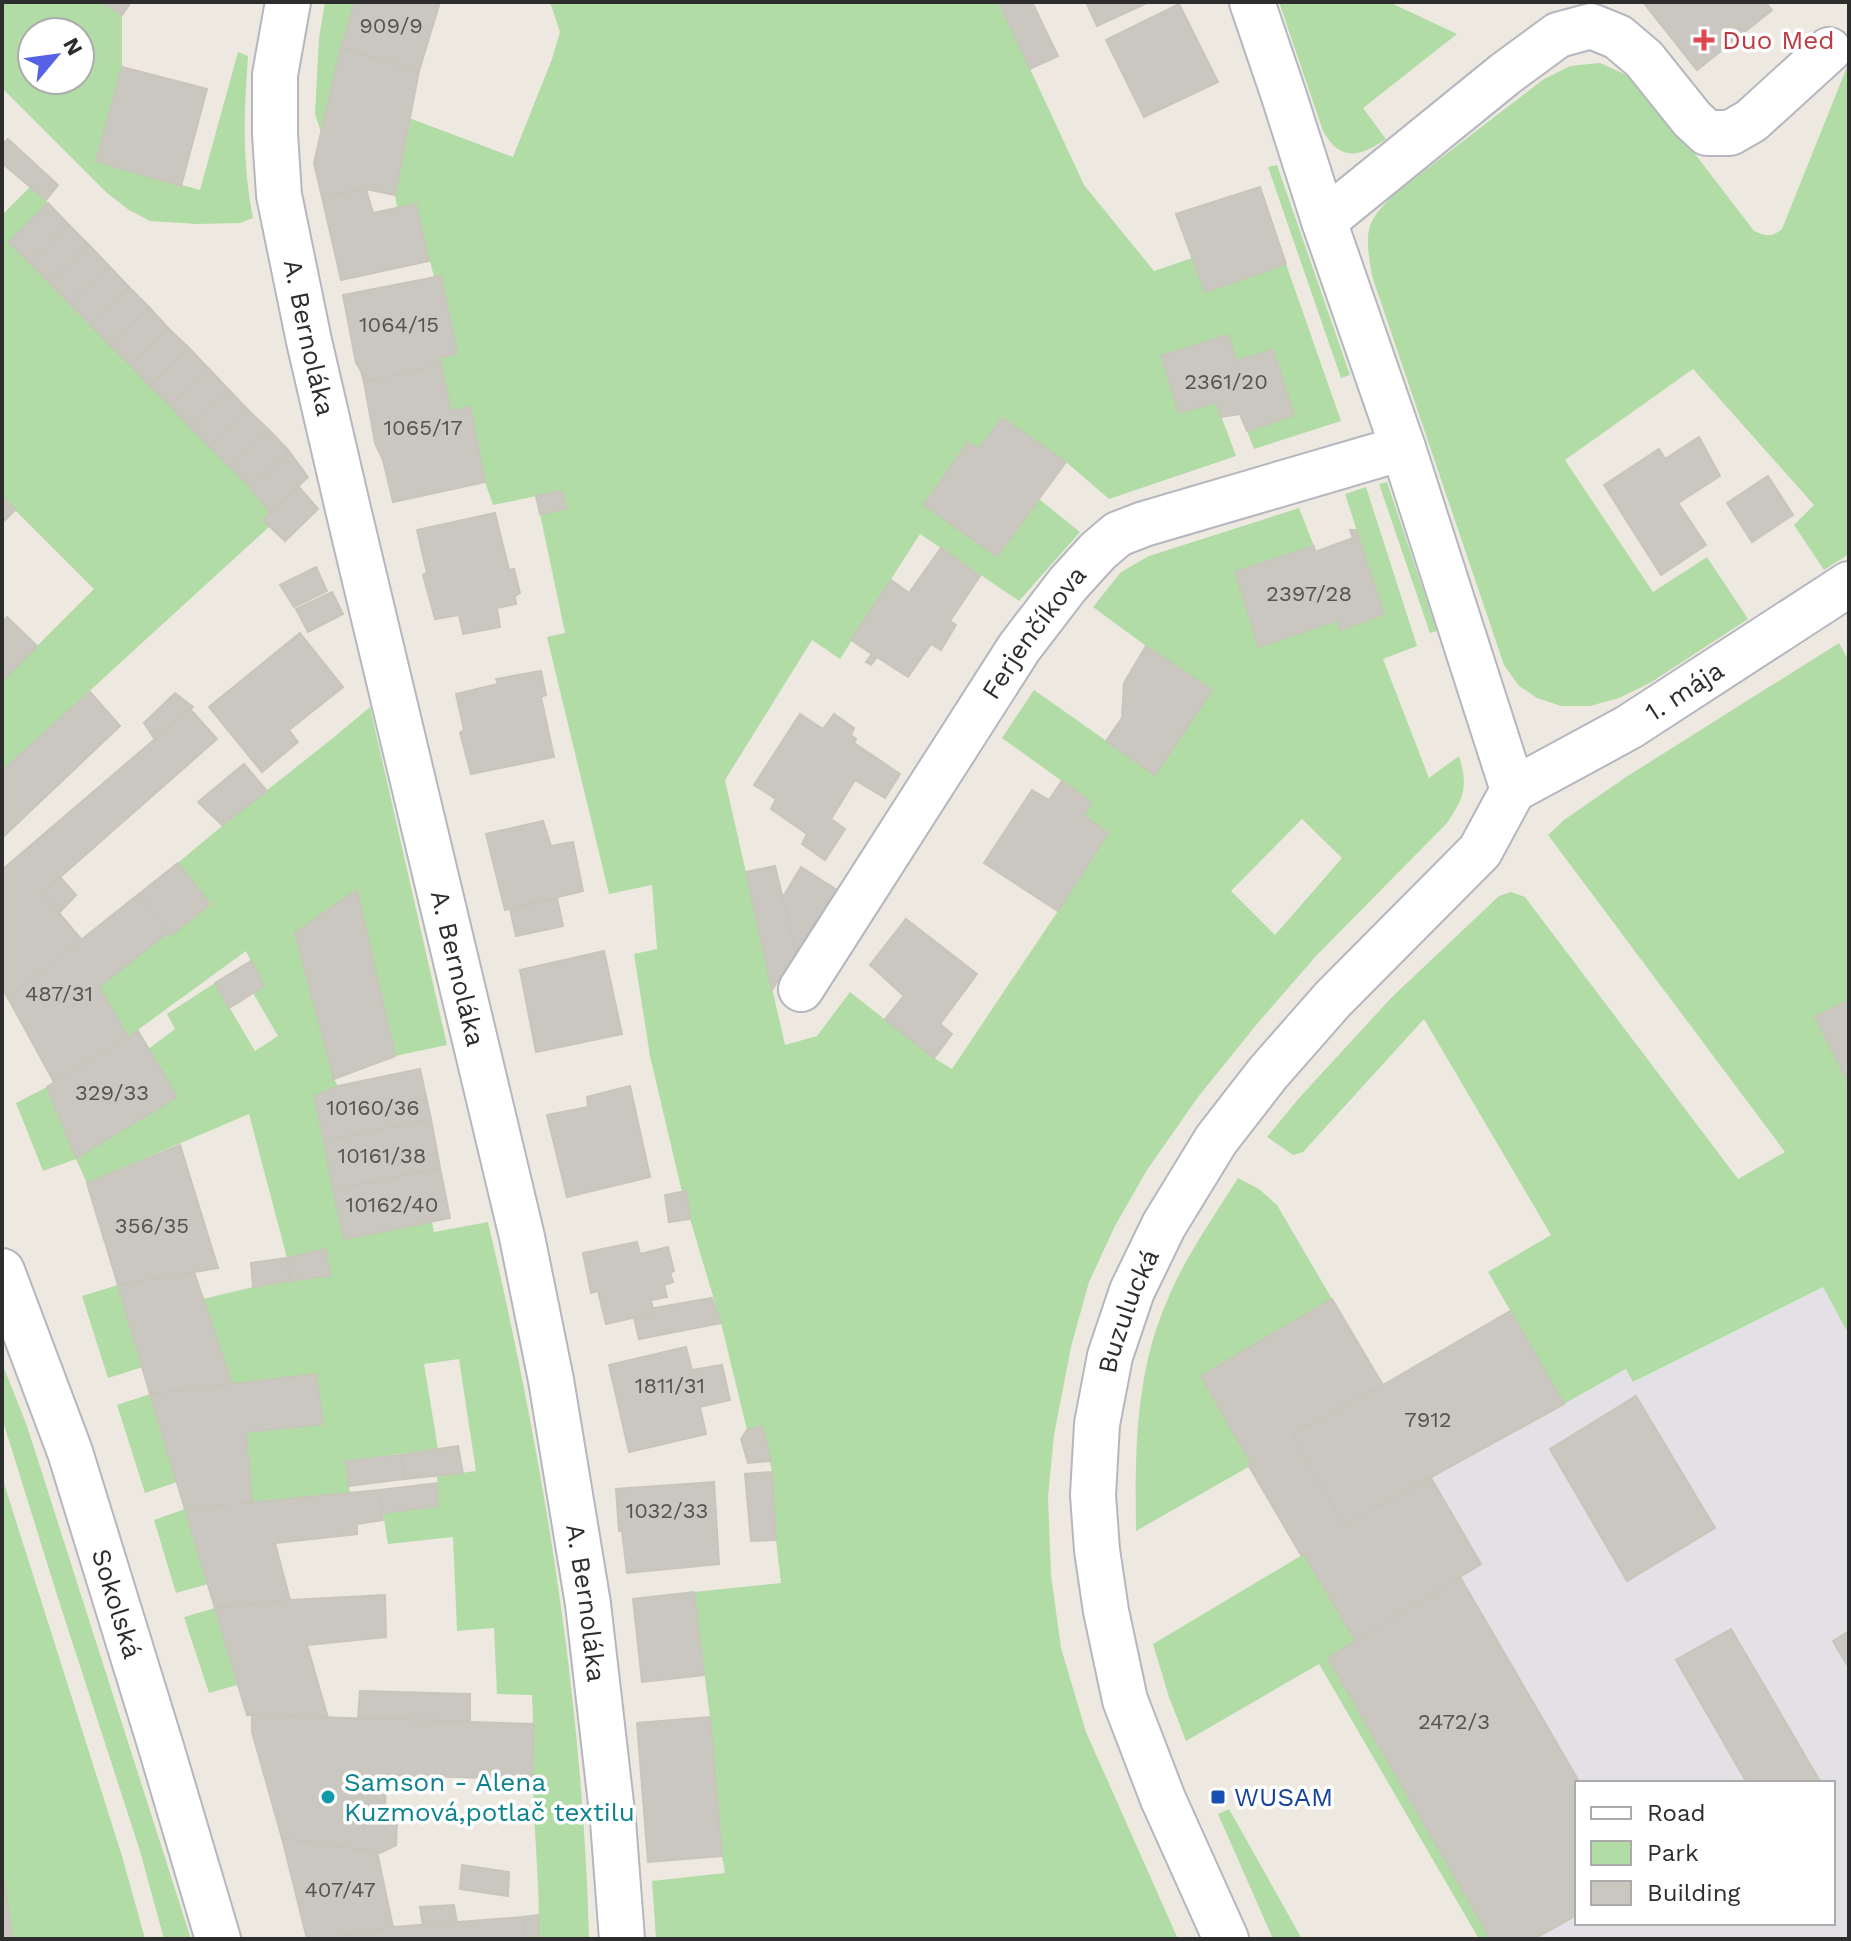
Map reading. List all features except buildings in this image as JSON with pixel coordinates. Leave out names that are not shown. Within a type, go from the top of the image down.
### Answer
[{"type":"street","name":"A. Bernoláka","points":[[288,2],[275,75],[279,195],[348,509],[519,1222],[551,1380],[588,1604],[613,1821],[622,1939]]},
{"type":"street","points":[[1252,2],[1403,448],[1513,790]]},
{"type":"street","points":[[1324,221],[1505,74],[1558,35],[1591,26],[1618,37],[1644,59],[1707,133],[1730,133],[1751,121],[1829,50]]},
{"type":"street","name":"Ferjenčíkova","points":[[801,989],[1019,648],[1068,584],[1098,551],[1118,534],[1144,524],[1403,448]]},
{"type":"street","name":"1. mája","points":[[1513,790],[1629,727],[1849,584]]},
{"type":"street","name":"Buzulucká","points":[[1226,1939],[1163,1799],[1125,1700],[1106,1611],[1093,1495],[1097,1424],[1110,1356],[1132,1291],[1164,1225],[1216,1140],[1268,1073],[1333,999],[1480,851],[1513,790]]},
{"type":"street","name":"Sokolská","points":[[2,1271],[70,1452],[218,1939]]},
{"type":"shaded area","points":[[1823,1287],[1849,1335],[1849,1939],[1491,1939],[1328,1658],[1355,1641],[1249,1466],[1251,1464],[1201,1376],[1332,1299],[1383,1385],[1510,1311],[1564,1404],[1627,1369],[1634,1382]]},
{"type":"green space","points":[[2,2],[101,2],[122,15],[122,67],[96,161],[200,190],[238,52],[248,56],[245,137],[253,218],[240,223],[150,221],[107,193],[2,88]]},
{"type":"green space","points":[[325,2],[355,2],[321,132],[315,114],[319,38]]},
{"type":"green space","points":[[550,2],[999,2],[1084,185],[1154,271],[1192,258],[1205,291],[1286,264],[1341,421],[1254,449],[1247,431],[1294,414],[1273,350],[1236,361],[1227,335],[1161,356],[1179,413],[1216,402],[1236,456],[1109,499],[1066,462],[1002,418],[979,449],[968,442],[997,556],[1039,499],[1080,532],[1019,601],[920,534],[840,659],[812,640],[725,780],[785,1045],[817,1036],[850,992],[952,1069],[1107,833],[1084,816],[1091,802],[1002,738],[1034,690],[1155,775],[1212,690],[1093,607],[1121,572],[1149,556],[1299,508],[1314,546],[1235,572],[1259,646],[1337,620],[1384,614],[1345,494],[1366,487],[1417,646],[1383,659],[1429,778],[1459,756],[1463,791],[1447,823],[1316,956],[1257,1024],[1198,1097],[1147,1170],[1115,1226],[1089,1282],[1071,1347],[1054,1435],[1048,1497],[1051,1575],[1061,1648],[1086,1732],[1178,1939],[656,1939],[652,1881],[725,1873],[694,1592],[781,1583],[772,1472],[762,1426],[747,1430],[721,1323],[682,1192],[650,1056],[634,954],[657,949],[652,885],[609,894],[547,637],[565,633],[540,514],[567,507],[561,491],[493,505],[485,482],[470,407],[451,411],[439,358],[456,353],[441,276],[434,277],[416,205],[397,208],[395,195],[409,118],[513,157],[560,32]],"holes":[[[1302,819],[1342,858],[1275,935],[1231,891]]]},
{"type":"green space","points":[[1279,2],[1389,2],[1457,34],[1363,108],[1386,139],[1359,153],[1344,152],[1336,148],[1323,131]]},
{"type":"green space","points":[[1849,62],[1849,554],[1824,570],[1794,525],[1814,505],[1693,369],[1565,460],[1653,592],[1707,557],[1748,619],[1650,683],[1619,698],[1590,706],[1561,706],[1537,698],[1519,686],[1504,665],[1372,276],[1368,238],[1373,220],[1398,191],[1544,79],[1570,66],[1600,63],[1631,77],[1650,95],[1754,231],[1772,235],[1782,229]]},
{"type":"green space","points":[[1277,165],[1350,375],[1341,378],[1268,167]]},
{"type":"green space","points":[[30,187],[48,203],[10,242],[251,487],[270,512],[264,520],[270,526],[2,771],[2,681],[94,589],[2,497],[2,215]]},
{"type":"green space","points":[[1387,482],[1437,631],[1430,633],[1379,484]]},
{"type":"green space","points":[[1839,643],[1849,661],[1849,1335],[1823,1287],[1633,1382],[1626,1369],[1564,1404],[1488,1272],[1551,1235],[1424,1019],[1303,1152],[1293,1155],[1267,1137],[1392,997],[1499,896],[1511,892],[1525,897],[1738,1179],[1785,1152],[1548,835],[1564,820],[1626,777]]},
{"type":"green space","points":[[370,707],[447,1045],[395,1056],[357,890],[295,933],[338,1086],[314,1097],[344,1239],[432,1222],[434,1232],[488,1222],[526,1399],[557,1578],[578,1758],[589,1939],[539,1939],[532,1695],[497,1694],[494,1628],[457,1631],[453,1537],[388,1544],[383,1513],[438,1506],[437,1476],[476,1471],[459,1359],[424,1364],[438,1449],[346,1461],[350,1494],[252,1503],[246,1432],[323,1424],[316,1375],[232,1384],[203,1299],[253,1287],[330,1276],[326,1249],[287,1258],[249,1114],[87,1183],[76,1159],[43,1171],[16,1103],[47,1087],[76,1158],[177,1097],[148,1049],[175,1029],[167,1014],[215,983],[255,1051],[278,1036],[253,993],[263,986],[246,951],[128,1037],[99,987],[168,932],[171,936],[210,905],[178,863]]},
{"type":"green space","points":[[1238,1178],[1259,1189],[1277,1205],[1332,1299],[1202,1375],[1252,1465],[1136,1531],[1139,1414],[1156,1329],[1182,1269]]},
{"type":"green space","points":[[118,1285],[143,1367],[108,1378],[82,1296]]},
{"type":"green space","points":[[2,1363],[27,1426],[191,1939],[164,1939],[140,1851],[2,1418]]},
{"type":"green space","points":[[150,1394],[177,1482],[145,1493],[117,1405]]},
{"type":"green space","points":[[2,1477],[122,1856],[145,1939],[13,1939],[2,1869]]},
{"type":"green space","points":[[185,1509],[208,1584],[176,1593],[154,1520]]},
{"type":"green space","points":[[1304,1554],[1356,1641],[1328,1659],[1491,1939],[1479,1939],[1319,1664],[1186,1741],[1153,1644]]},
{"type":"green space","points":[[215,1608],[237,1685],[209,1693],[184,1617]]},
{"type":"green space","points":[[1229,1809],[1302,1939],[1273,1939],[1218,1814]]},
{"type":"place","name":"Duo Med","points":[[1704,40]]},
{"type":"place","name":"Samson - Alena Kuzmová,potlač textilu","points":[[328,1797]]},
{"type":"place","name":"WUSAM","points":[[1218,1797]]}]
